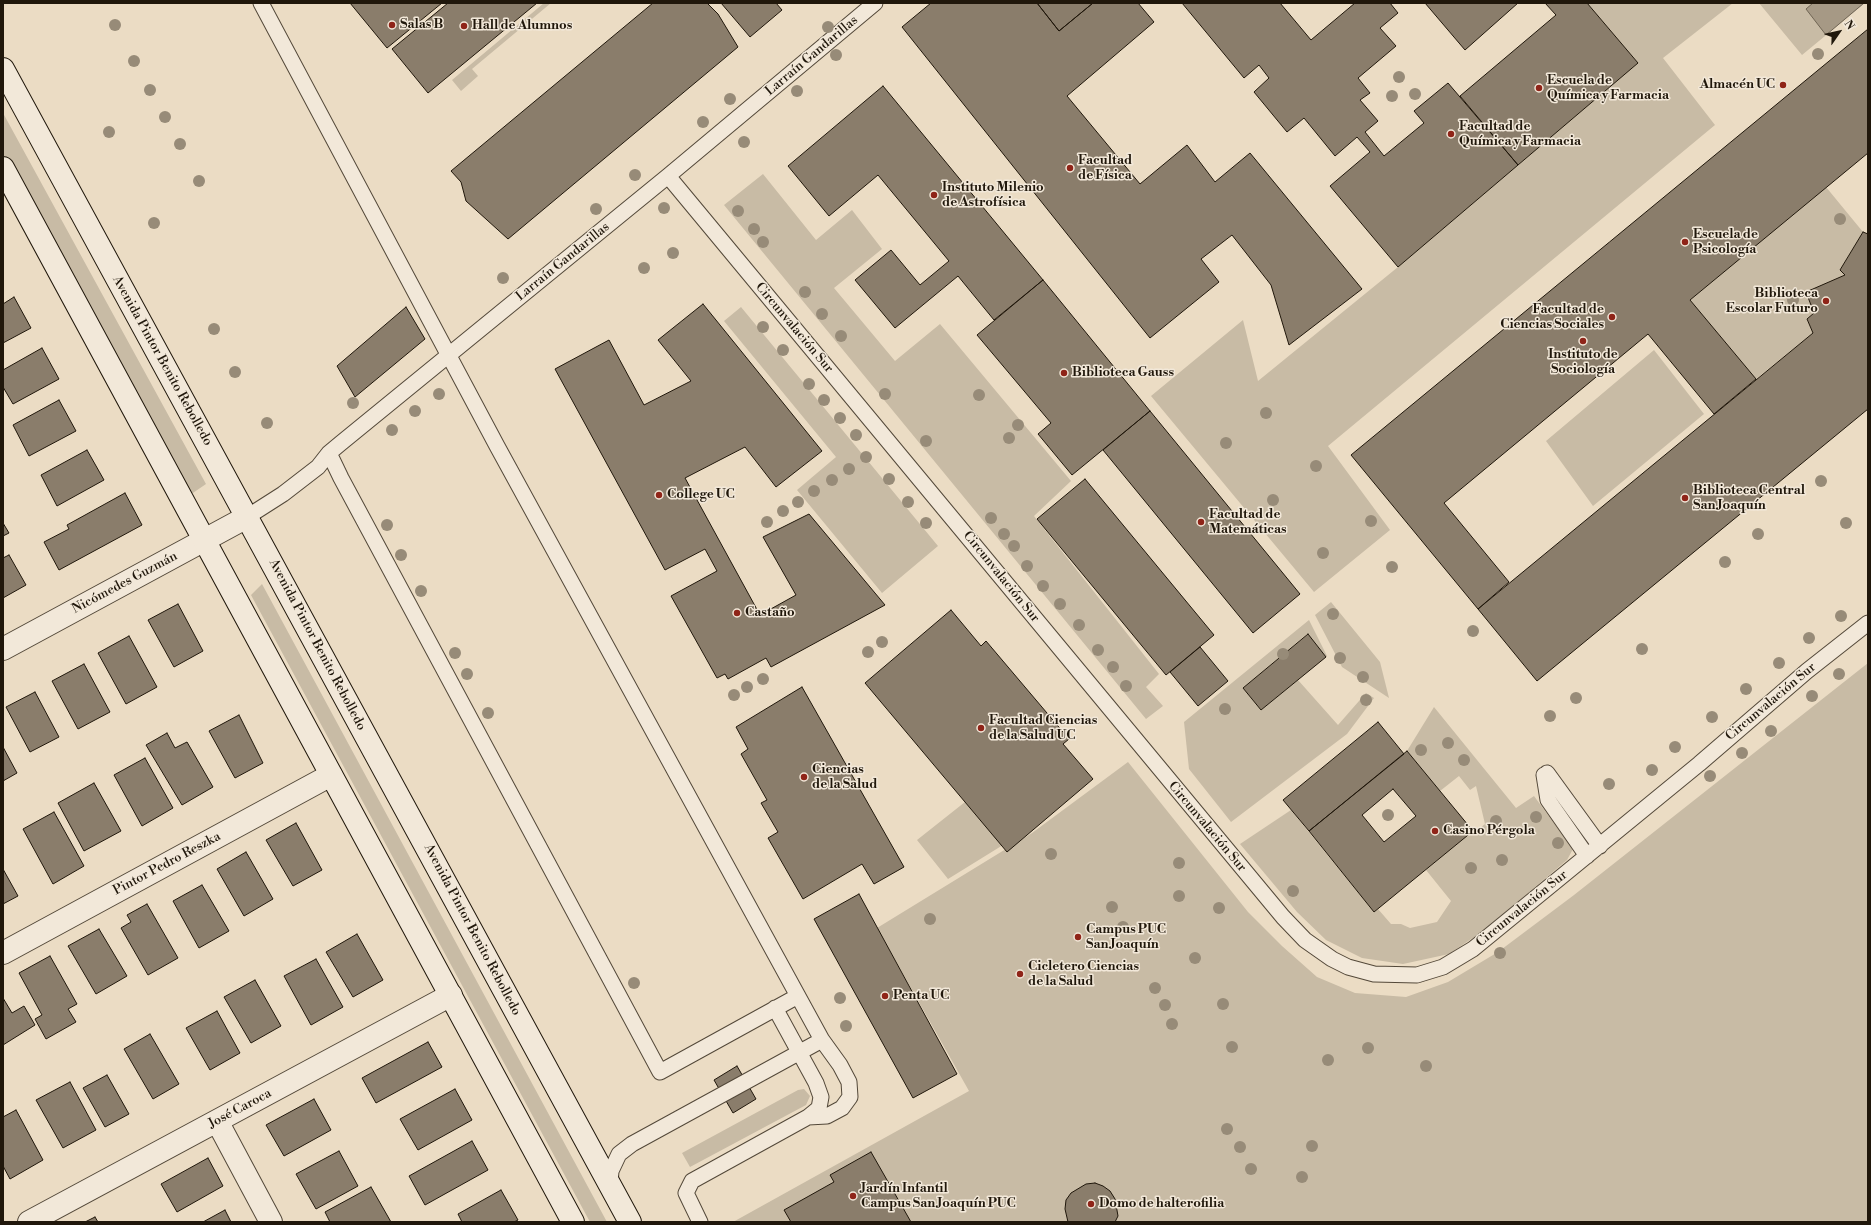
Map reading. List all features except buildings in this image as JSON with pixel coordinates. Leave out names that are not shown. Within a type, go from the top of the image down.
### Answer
[{"type":"street","name":"Avenida Pintor Benito Rebolledo","points":[[3,69],[630,1222]]},
{"type":"street","points":[[3,168],[573,1222]]},
{"type":"street","name":"Nicómedes Guzmán","points":[[3,649],[247,516]]},
{"type":"street","name":"Pintor Pedro Reszka","points":[[3,953],[331,775]]},
{"type":"street","name":"José Caroca","points":[[29,1222],[451,996]]},
{"type":"street","points":[[217,1121],[271,1222]]},
{"type":"lane","points":[[261,3],[449,355],[798,996],[822,1040],[840,1065],[849,1082],[850,1097],[842,1108],[827,1116],[808,1117]]},
{"type":"lane","name":"Larraín Gandarillas","points":[[247,516],[318,468],[329,453],[668,176],[875,3]]},
{"type":"lane","name":"Circunvalación Sur","points":[[668,176],[1282,917],[1306,940],[1332,959],[1361,971],[1398,976],[1417,976],[1448,964],[1473,950],[1699,764],[1807,671],[1868,623]]},
{"type":"lane","points":[[329,453],[341,478],[660,1072],[798,996]]},
{"type":"lane","points":[[1587,856],[1548,800],[1546,774],[1600,846]]},
{"type":"lane","points":[[700,1222],[686,1193],[692,1181],[808,1117],[819,1108],[820,1097],[816,1083],[775,1008]]},
{"type":"lane","points":[[610,1184],[611,1171],[619,1154],[632,1144],[822,1040]]},
{"type":"shaded area","points":[[544,3],[551,3],[472,69],[478,76],[461,91],[452,80]]},
{"type":"shaded area","points":[[1587,3],[1733,3],[1663,58],[1715,125],[1328,446],[1390,530],[1314,592],[1151,396],[1243,320],[1258,381],[1398,267],[1638,63]]},
{"type":"shaded area","points":[[1759,3],[1865,3],[1802,55]]},
{"type":"shaded area","points":[[1813,3],[1864,3],[1826,35],[1806,9]]},
{"type":"shaded area","points":[[3,113],[206,484],[187,497],[3,155]]},
{"type":"shaded area","points":[[763,174],[816,240],[852,210],[882,249],[834,288],[895,361],[940,324],[1071,481],[1034,516],[1159,674],[1146,687],[1163,706],[1146,719],[724,205]]},
{"type":"shaded area","points":[[1826,187],[1863,232],[1840,270],[1845,275],[1806,293],[1814,313],[1807,319],[1813,333],[1756,379],[1690,300]]},
{"type":"shaded area","points":[[741,307],[938,546],[882,593],[797,490],[836,457],[724,321]]},
{"type":"shaded area","points":[[1654,350],[1704,414],[1593,506],[1546,441]]},
{"type":"shaded area","points":[[262,584],[607,1222],[590,1222],[251,595]]},
{"type":"shaded area","points":[[1331,602],[1380,662],[1389,698],[1342,667],[1315,615]]},
{"type":"shaded area","points":[[1309,620],[1327,656],[1326,657],[1307,634],[1243,688],[1261,710],[1298,680],[1338,725],[1366,693],[1374,698],[1347,734],[1231,822],[1189,769],[1184,722]]},
{"type":"shaded area","name":"Campus PUC San Joaquín","points":[[1868,663],[1868,1222],[733,1222],[969,1091],[877,928],[1032,833],[1128,762],[1248,912],[1282,946],[1317,977],[1355,993],[1406,997],[1448,982],[1498,952],[1574,895]]},
{"type":"shaded area","points":[[1434,707],[1516,808],[1534,796],[1573,849],[1567,860],[1483,931],[1449,954],[1403,964],[1362,958],[1326,940],[1297,912],[1240,844],[1291,810],[1374,912],[1378,909],[1391,924],[1401,924],[1410,928],[1437,922],[1451,901],[1426,870],[1472,831],[1474,833],[1485,824],[1476,786],[1470,790],[1459,776],[1440,791],[1407,751]]},
{"type":"shaded area","points":[[965,802],[1003,845],[948,879],[917,840]]},
{"type":"shaded area","points":[[804,1089],[810,1096],[806,1105],[690,1167],[682,1153],[798,1090]]},
{"type":"place","name":"Salas B","points":[[392,25]]},
{"type":"place","name":"Hall de Alumnos","points":[[464,26]]},
{"type":"place","name":"Almacén UC","points":[[1783,85]]},
{"type":"place","name":"Escuela de Química y Farmacia","points":[[1539,88]]},
{"type":"place","name":"Facultad de Química y Farmacia","points":[[1451,134]]},
{"type":"place","name":"Facultad de Física","points":[[1070,168]]},
{"type":"place","name":"Instituto Milenio de Astrofísica","points":[[934,195]]},
{"type":"place","name":"Escuela de Psicología","points":[[1685,242]]},
{"type":"place","name":"Biblioteca Escolar Futuro","points":[[1826,301]]},
{"type":"place","name":"Facultad de Ciencias Sociales","points":[[1612,317]]},
{"type":"place","name":"Instituto de Sociología","points":[[1583,341]]},
{"type":"place","name":"Biblioteca Gauss","points":[[1064,373]]},
{"type":"place","name":"College UC","points":[[659,495]]},
{"type":"place","name":"Biblioteca Central San Joaquín","points":[[1685,498]]},
{"type":"place","name":"Facultad de Matemáticas","points":[[1201,522]]},
{"type":"place","name":"Castaño","points":[[737,613]]},
{"type":"place","name":"Facultad Ciencias de la Salud UC","points":[[981,728]]},
{"type":"place","name":"Ciencias de la Salud","points":[[804,777]]},
{"type":"place","name":"Casino Pérgola","points":[[1435,831]]},
{"type":"place","name":"Campus PUC San Joaquín","points":[[1078,937]]},
{"type":"place","name":"Cicletero Ciencias de la Salud","points":[[1020,974]]},
{"type":"place","name":"Penta UC","points":[[885,996]]},
{"type":"place","name":"Jardín Infantil Campus San Joaquín PUC","points":[[853,1196]]},
{"type":"place","name":"Domo de halterofilia","points":[[1091,1204]]}]
